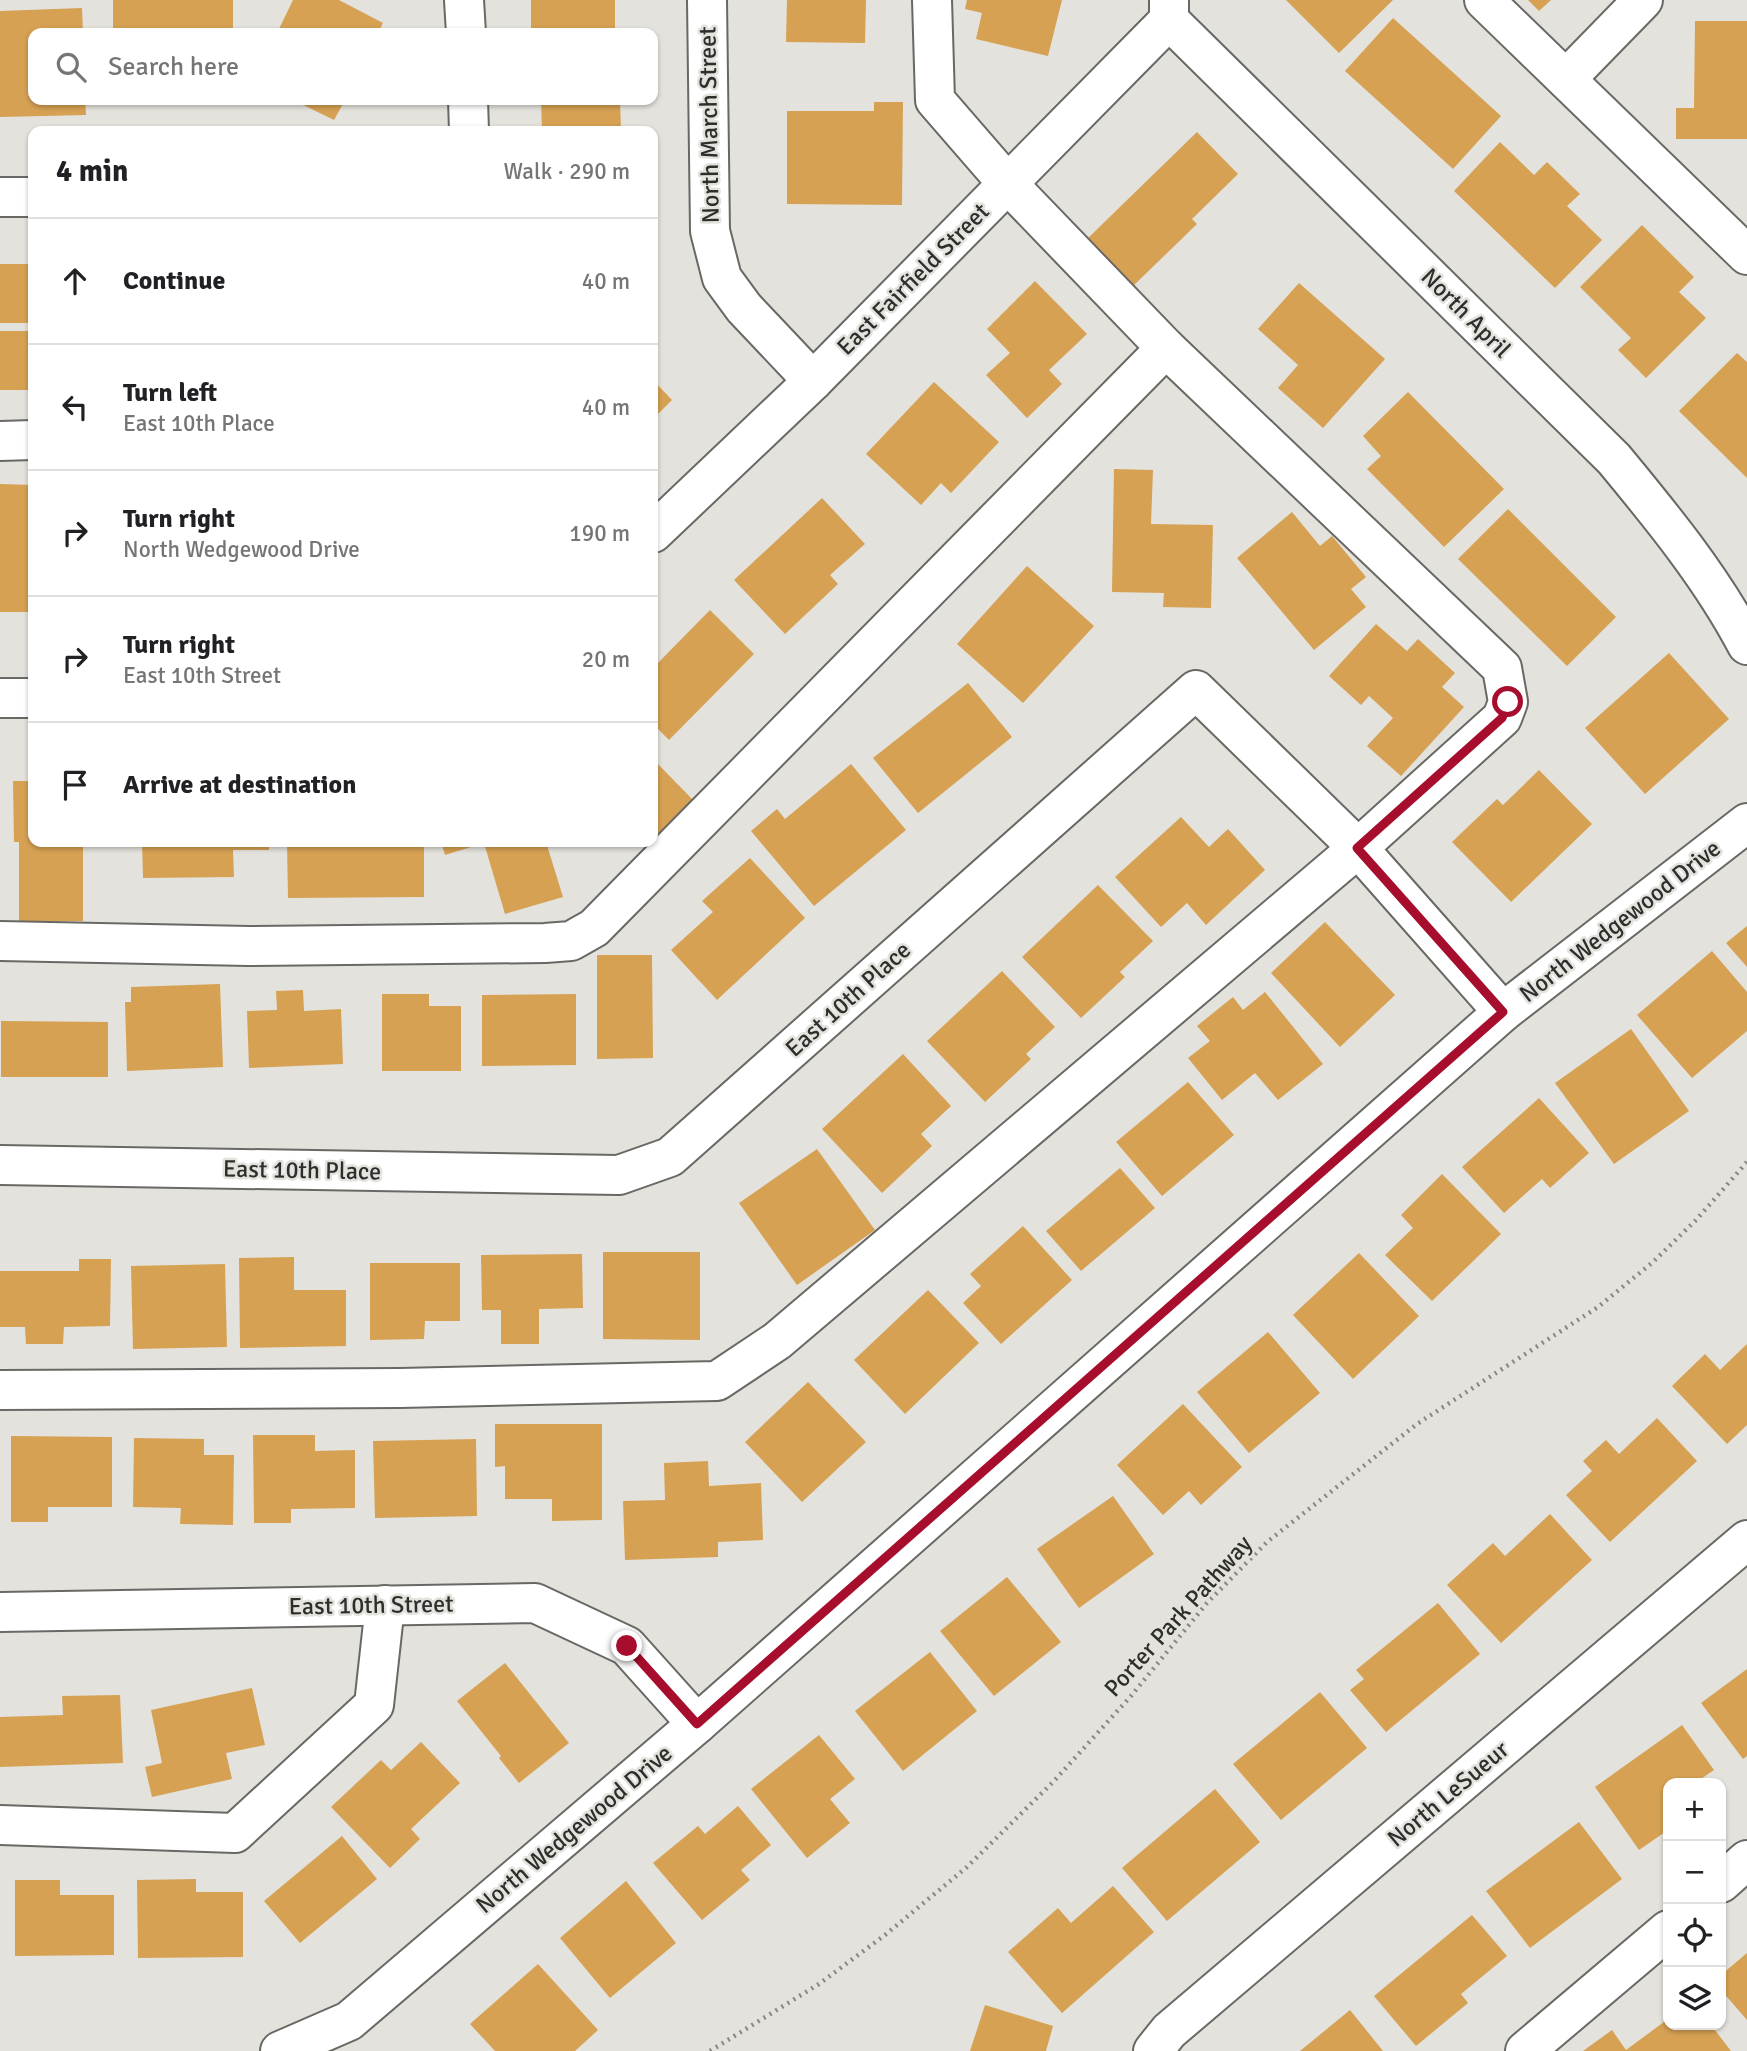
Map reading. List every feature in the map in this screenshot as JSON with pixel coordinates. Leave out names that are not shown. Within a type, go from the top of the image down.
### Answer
[{"type":"street","points":[[464,0],[466,28]]},
{"type":"street","name":"North March Street","points":[[708,0],[710,231],[722,278],[744,308],[813,381]]},
{"type":"street","points":[[0,1390],[400,1388],[717,1381],[777,1341],[1357,848],[1502,718],[1508,702],[1502,667],[1166,348],[1007,183],[936,100],[932,0]]},
{"type":"street","points":[[1484,0],[1747,255]]},
{"type":"street","points":[[1566,79],[1643,0]]},
{"type":"street","name":"East Fairfield Street","points":[[658,528],[813,381],[1007,183],[1169,10]]},
{"type":"street","name":"North April","points":[[1169,10],[1614,459],[1671,528],[1747,645]]},
{"type":"street","points":[[468,105],[469,126]]},
{"type":"street","points":[[0,197],[28,197]]},
{"type":"street","points":[[0,941],[249,946],[571,941],[594,928],[1166,348]]},
{"type":"street","points":[[0,441],[28,440]]},
{"type":"street","name":"East 10th Place","points":[[0,1165],[619,1175],[670,1157],[1196,690],[1357,848],[1503,1012]]},
{"type":"street","points":[[0,698],[28,698]]},
{"type":"street","name":"North Wedgewood Drive","points":[[280,2051],[349,2021],[697,1724],[1503,1012],[1747,823]]},
{"type":"street","name":"North LeSueur","points":[[1153,2051],[1169,2031],[1747,1540]]},
{"type":"street","name":"East 10th Street","points":[[0,1612],[535,1602],[627,1646],[697,1724]]},
{"type":"street","points":[[0,1825],[235,1833],[374,1705],[384,1605]]},
{"type":"street","points":[[1726,1879],[1747,1860]]},
{"type":"street","points":[[1525,2051],[1663,1934]]},
{"type":"path","name":"Porter Park Pathway","points":[[710,2051],[819,1984],[885,1935],[967,1867],[1055,1781],[1131,1696],[1207,1603],[1267,1542],[1417,1424],[1598,1307],[1688,1229],[1747,1162]]},
{"type":"building","points":[[113,0],[233,0],[233,28],[113,28]]},
{"type":"building","points":[[293,0],[339,0],[383,23],[380,28],[279,28]]},
{"type":"building","points":[[531,0],[615,0],[615,28],[531,28]]},
{"type":"building","points":[[787,0],[866,0],[865,43],[786,42]]},
{"type":"building","points":[[967,0],[1062,0],[1048,56],[976,39],[982,13],[965,9]]},
{"type":"building","points":[[1286,0],[1393,0],[1339,53]]},
{"type":"building","points":[[1528,0],[1551,0],[1539,11]]},
{"type":"building","points":[[82,8],[83,28],[28,28],[28,105],[85,105],[86,115],[0,117],[0,11]]},
{"type":"building","points":[[1393,18],[1501,116],[1453,169],[1345,71]]},
{"type":"building","points":[[1695,21],[1747,21],[1747,139],[1676,139],[1676,108],[1694,108]]},
{"type":"building","points":[[874,102],[903,102],[902,205],[787,204],[787,111],[874,111]]},
{"type":"building","points":[[303,105],[342,105],[334,120]]},
{"type":"building","points":[[541,105],[620,105],[621,126],[542,126]]},
{"type":"building","points":[[1197,132],[1238,174],[1192,219],[1197,224],[1132,287],[1086,240]]},
{"type":"building","points":[[1500,142],[1534,175],[1547,162],[1580,194],[1567,206],[1602,240],[1555,288],[1454,191]]},
{"type":"building","points":[[1642,225],[1694,277],[1679,292],[1706,318],[1646,378],[1618,350],[1631,338],[1580,287]]},
{"type":"building","points":[[0,264],[28,264],[28,323],[0,323]]},
{"type":"building","points":[[1035,281],[1087,334],[1049,370],[1062,384],[1027,418],[986,375],[1010,353],[987,329]]},
{"type":"building","points":[[1299,283],[1385,359],[1323,428],[1278,388],[1298,365],[1258,329]]},
{"type":"building","points":[[0,331],[28,331],[28,390],[0,390]]},
{"type":"building","points":[[1737,353],[1747,362],[1747,478],[1679,411]]},
{"type":"building","points":[[934,382],[999,442],[951,493],[941,483],[921,505],[866,454]]},
{"type":"building","points":[[658,385],[672,400],[658,414]]},
{"type":"building","points":[[1408,392],[1504,489],[1444,547],[1367,469],[1381,456],[1363,436]]},
{"type":"building","points":[[1114,469],[1153,470],[1151,524],[1213,525],[1211,608],[1163,607],[1164,593],[1112,592]]},
{"type":"building","points":[[0,484],[28,485],[28,612],[0,612]]},
{"type":"building","points":[[822,498],[865,544],[830,575],[838,584],[785,634],[734,580]]},
{"type":"building","points":[[1508,509],[1616,617],[1567,666],[1458,559]]},
{"type":"building","points":[[1292,512],[1320,546],[1332,536],[1366,577],[1351,589],[1366,607],[1314,650],[1237,558]]},
{"type":"building","points":[[1027,566],[1094,626],[1023,703],[957,644]]},
{"type":"building","points":[[710,610],[754,654],[669,740],[658,729],[658,663]]},
{"type":"building","points":[[1376,624],[1407,651],[1418,639],[1455,673],[1442,687],[1464,707],[1401,776],[1367,746],[1393,718],[1369,696],[1361,705],[1329,676]]},
{"type":"building","points":[[1669,653],[1729,719],[1645,794],[1585,728]]},
{"type":"building","points":[[968,683],[1012,737],[918,813],[873,758]]},
{"type":"building","points":[[658,764],[695,802],[658,837]]},
{"type":"building","points":[[851,764],[906,830],[814,906],[751,831],[777,809],[785,819]]},
{"type":"building","points":[[1539,770],[1592,824],[1511,902],[1452,842],[1497,799],[1503,805]]},
{"type":"building","points":[[13,781],[28,781],[28,847],[83,847],[83,921],[19,922],[19,842],[14,842]]},
{"type":"building","points":[[1181,817],[1209,847],[1228,829],[1265,870],[1206,925],[1187,903],[1161,927],[1115,877]]},
{"type":"building","points":[[142,847],[269,847],[269,850],[233,850],[234,877],[143,878]]},
{"type":"building","points":[[287,847],[424,847],[424,897],[288,898]]},
{"type":"building","points":[[443,847],[471,847],[445,855]]},
{"type":"building","points":[[485,847],[548,847],[563,897],[505,914]]},
{"type":"building","points":[[750,858],[805,918],[717,1000],[671,950],[713,912],[702,901]]},
{"type":"building","points":[[1098,885],[1153,941],[1120,972],[1125,977],[1081,1018],[1022,957]]},
{"type":"building","points":[[1325,922],[1395,995],[1340,1047],[1271,973]]},
{"type":"building","points":[[1747,926],[1747,967],[1726,943]]},
{"type":"building","points":[[1712,951],[1747,992],[1747,1031],[1692,1078],[1637,1015]]},
{"type":"building","points":[[597,955],[652,955],[653,1058],[597,1059]]},
{"type":"building","points":[[1002,971],[1055,1027],[1026,1054],[1031,1059],[985,1102],[927,1041]]},
{"type":"building","points":[[220,984],[223,1067],[127,1071],[125,1002],[131,1002],[131,987]]},
{"type":"building","points":[[303,990],[304,1011],[341,1009],[343,1064],[249,1068],[247,1011],[277,1010],[276,991]]},
{"type":"building","points":[[1265,992],[1323,1064],[1278,1100],[1255,1073],[1222,1100],[1188,1058],[1210,1041],[1197,1026],[1233,997],[1243,1010]]},
{"type":"building","points":[[382,994],[429,994],[429,1006],[461,1006],[461,1071],[382,1071]]},
{"type":"building","points":[[576,994],[576,1065],[482,1066],[482,995]]},
{"type":"building","points":[[1,1021],[108,1022],[108,1077],[1,1077]]},
{"type":"building","points":[[1631,1029],[1689,1111],[1614,1164],[1555,1083]]},
{"type":"building","points":[[903,1054],[951,1106],[921,1134],[932,1146],[882,1193],[822,1129]]},
{"type":"building","points":[[1188,1082],[1234,1135],[1162,1196],[1116,1142]]},
{"type":"building","points":[[1539,1098],[1589,1153],[1550,1188],[1542,1179],[1504,1213],[1462,1167]]},
{"type":"building","points":[[817,1149],[875,1230],[797,1285],[739,1203]]},
{"type":"building","points":[[1120,1168],[1155,1208],[1081,1271],[1046,1231]]},
{"type":"building","points":[[1442,1174],[1501,1234],[1432,1301],[1385,1255],[1413,1228],[1401,1215]]},
{"type":"building","points":[[1023,1226],[1072,1280],[1001,1344],[963,1303],[981,1286],[970,1274]]},
{"type":"building","points":[[603,1252],[700,1252],[700,1340],[603,1339]]},
{"type":"building","points":[[1359,1253],[1419,1316],[1353,1379],[1293,1315]]},
{"type":"building","points":[[582,1254],[583,1308],[539,1309],[539,1344],[501,1344],[501,1310],[482,1310],[481,1255]]},
{"type":"building","points":[[294,1257],[294,1290],[346,1290],[346,1346],[240,1348],[239,1258]]},
{"type":"building","points":[[79,1259],[111,1259],[110,1326],[64,1327],[63,1344],[26,1344],[25,1327],[0,1327],[0,1271],[79,1271]]},
{"type":"building","points":[[370,1263],[460,1263],[460,1321],[425,1321],[424,1339],[370,1340]]},
{"type":"building","points":[[225,1264],[227,1347],[133,1349],[131,1266]]},
{"type":"building","points":[[928,1290],[979,1343],[905,1414],[854,1360]]},
{"type":"building","points":[[1268,1332],[1320,1393],[1249,1453],[1197,1392]]},
{"type":"building","points":[[1747,1344],[1747,1425],[1727,1444],[1672,1386],[1705,1354],[1720,1370]]},
{"type":"building","points":[[808,1382],[866,1442],[802,1502],[745,1442]]},
{"type":"building","points":[[1183,1404],[1242,1467],[1201,1505],[1189,1491],[1163,1515],[1117,1465]]},
{"type":"building","points":[[1657,1418],[1697,1461],[1610,1542],[1566,1495],[1592,1471],[1583,1461],[1606,1440],[1619,1454]]},
{"type":"building","points":[[495,1424],[602,1424],[602,1520],[552,1521],[552,1499],[505,1499],[505,1466],[495,1467]]},
{"type":"building","points":[[253,1435],[315,1435],[315,1451],[355,1450],[355,1508],[291,1509],[291,1523],[254,1523]]},
{"type":"building","points":[[11,1436],[112,1437],[112,1507],[48,1507],[48,1522],[11,1522]]},
{"type":"building","points":[[134,1438],[204,1439],[204,1455],[234,1455],[233,1525],[180,1524],[181,1508],[133,1507]]},
{"type":"building","points":[[476,1439],[477,1516],[375,1518],[373,1441]]},
{"type":"building","points":[[708,1461],[709,1486],[761,1483],[763,1540],[718,1542],[718,1557],[625,1560],[623,1501],[665,1500],[664,1463]]},
{"type":"building","points":[[1113,1496],[1154,1554],[1079,1608],[1037,1549]]},
{"type":"building","points":[[1550,1514],[1592,1560],[1501,1643],[1447,1585],[1493,1543],[1505,1556]]},
{"type":"building","points":[[1007,1577],[1061,1642],[994,1696],[940,1631]]},
{"type":"building","points":[[1438,1603],[1480,1654],[1386,1732],[1350,1690],[1364,1679],[1356,1670]]},
{"type":"building","points":[[930,1652],[977,1711],[903,1771],[855,1711]]},
{"type":"building","points":[[505,1663],[569,1743],[519,1783],[457,1701]]},
{"type":"building","points":[[1747,1669],[1747,1756],[1743,1759],[1701,1703]]},
{"type":"building","points":[[252,1688],[265,1745],[226,1753],[232,1779],[152,1797],[145,1767],[162,1763],[151,1710]]},
{"type":"building","points":[[1320,1692],[1367,1748],[1281,1820],[1233,1764]]},
{"type":"building","points":[[120,1695],[123,1763],[0,1767],[0,1717],[63,1715],[62,1696]]},
{"type":"building","points":[[1682,1725],[1714,1770],[1702,1778],[1663,1778],[1663,1833],[1639,1850],[1595,1787]]},
{"type":"building","points":[[819,1735],[855,1779],[830,1799],[850,1823],[807,1858],[751,1789]]},
{"type":"building","points":[[421,1742],[460,1783],[411,1829],[420,1839],[390,1868],[331,1807],[381,1760],[391,1770]]},
{"type":"building","points":[[1215,1789],[1260,1842],[1167,1921],[1122,1868]]},
{"type":"building","points":[[738,1806],[771,1845],[741,1870],[750,1880],[702,1920],[653,1863],[698,1826],[705,1834]]},
{"type":"building","points":[[1579,1822],[1622,1879],[1530,1948],[1486,1891]]},
{"type":"building","points":[[342,1836],[377,1879],[300,1943],[264,1901]]},
{"type":"building","points":[[196,1879],[196,1892],[243,1892],[243,1957],[138,1958],[137,1880]]},
{"type":"building","points":[[15,1880],[60,1880],[60,1895],[114,1895],[114,1955],[15,1956]]},
{"type":"building","points":[[626,1881],[676,1943],[610,1998],[560,1938]]},
{"type":"building","points":[[1113,1886],[1154,1932],[1062,2013],[1008,1952],[1058,1908],[1071,1923]]},
{"type":"building","points":[[1472,1915],[1507,1956],[1461,1994],[1468,2003],[1416,2046],[1374,1996]]},
{"type":"building","points":[[1747,1953],[1747,2020],[1726,1996],[1726,1971]]},
{"type":"building","points":[[538,1964],[598,2030],[575,2051],[495,2051],[470,2024]]},
{"type":"building","points":[[985,2005],[1053,2026],[1046,2051],[970,2051]]},
{"type":"building","points":[[1350,2010],[1383,2051],[1300,2051]]},
{"type":"building","points":[[1663,2023],[1663,2030],[1715,2030],[1731,2051],[1583,2051],[1612,2030],[1626,2050]]},
{"type":"route","points":[[627,1646],[697,1724],[1503,1012],[1357,848],[1502,718],[1508,702]]}]
